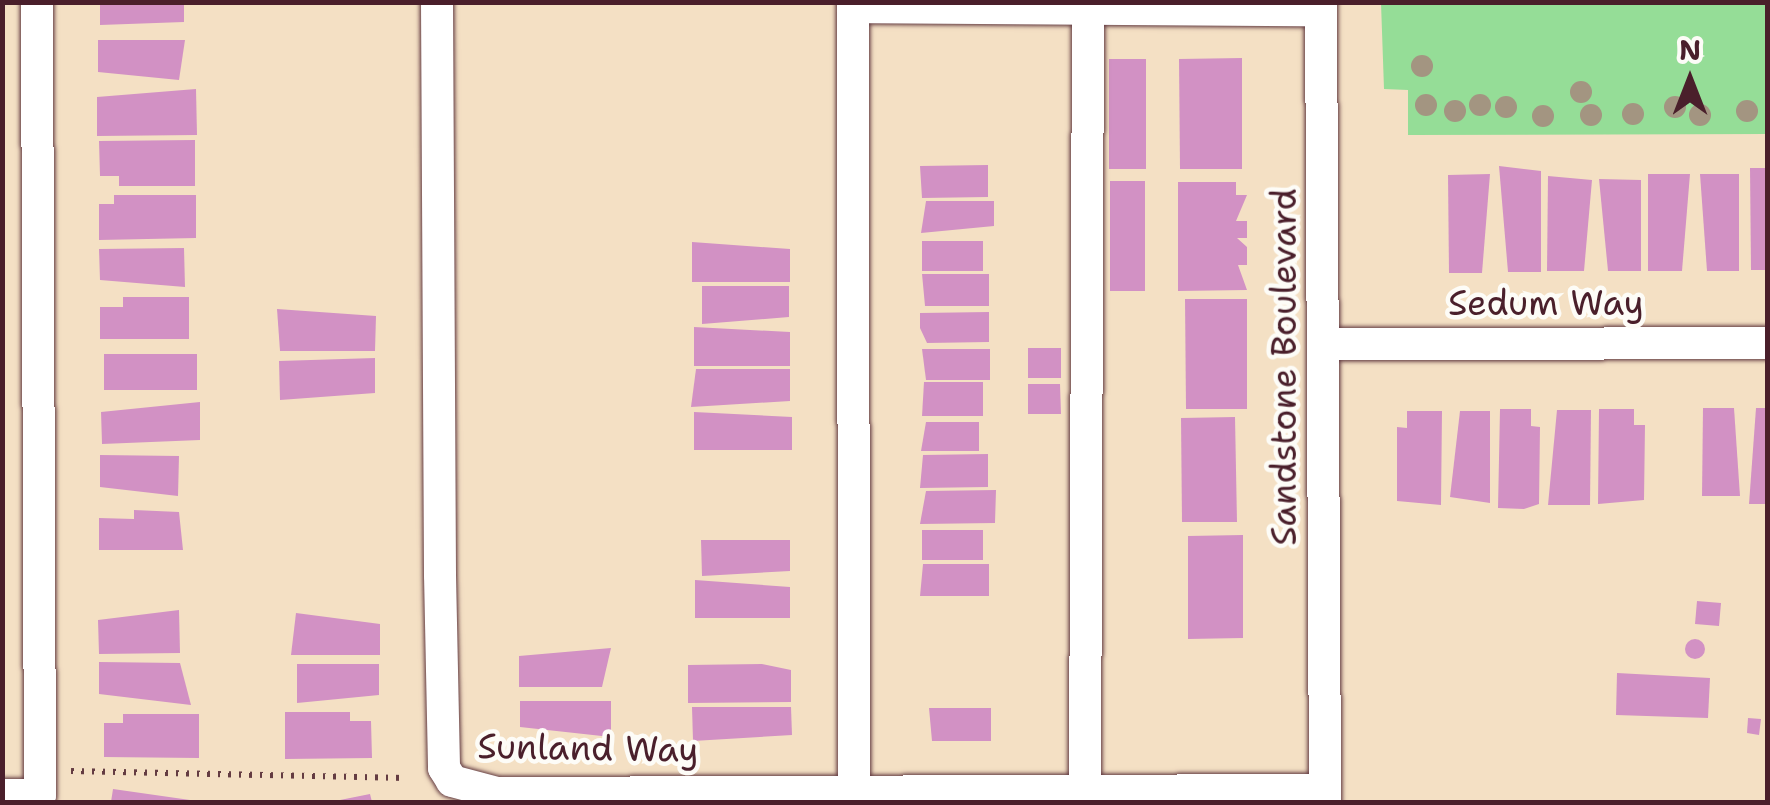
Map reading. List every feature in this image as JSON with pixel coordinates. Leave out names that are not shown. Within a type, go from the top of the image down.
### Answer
[{"type":"street","points":[[2,795],[40,795],[37,2]]},
{"type":"street","name":"Sunland Way","points":[[437,2],[444,768],[471,790],[497,793],[1085,790],[1325,796]]},
{"type":"street","points":[[854,790],[853,5],[1088,9],[1321,6]]},
{"type":"street","name":"Sandstone Boulevard","points":[[1321,6],[1325,796]]},
{"type":"street","points":[[1085,790],[1088,9]]},
{"type":"street","name":"Sedum Way","points":[[1325,344],[1768,343]]},
{"type":"path","points":[[70,771],[406,778]]},
{"type":"green space","points":[[1381,3],[1767,3],[1767,134],[1408,135],[1408,90],[1384,89]]},
{"type":"building","points":[[100,2],[184,2],[184,22],[100,25]]},
{"type":"building","points":[[98,40],[185,40],[179,80],[98,72]]},
{"type":"building","points":[[1242,58],[1242,169],[1180,169],[1179,59]]},
{"type":"building","points":[[1109,59],[1146,59],[1146,169],[1109,169]]},
{"type":"building","points":[[196,89],[197,135],[97,136],[97,97]]},
{"type":"building","points":[[195,140],[195,186],[119,186],[119,176],[100,176],[99,141]]},
{"type":"building","points":[[988,165],[988,197],[922,198],[920,166]]},
{"type":"building","points":[[1499,166],[1541,171],[1541,272],[1508,272]]},
{"type":"building","points":[[1750,168],[1768,168],[1768,270],[1751,270]]},
{"type":"building","points":[[1490,174],[1482,273],[1449,273],[1448,175]]},
{"type":"building","points":[[1648,174],[1690,174],[1682,271],[1648,271]]},
{"type":"building","points":[[1700,174],[1739,174],[1739,271],[1707,271]]},
{"type":"building","points":[[1548,176],[1592,180],[1584,271],[1547,271]]},
{"type":"building","points":[[1599,179],[1641,180],[1641,271],[1608,271]]},
{"type":"building","points":[[1110,181],[1145,181],[1145,291],[1110,291]]},
{"type":"building","points":[[1178,182],[1236,182],[1236,195],[1247,195],[1236,221],[1247,221],[1247,238],[1237,238],[1247,247],[1247,265],[1238,265],[1247,290],[1178,291]]},
{"type":"building","points":[[114,195],[196,195],[196,238],[99,240],[99,204],[114,204]]},
{"type":"building","points":[[926,201],[994,201],[994,226],[921,233]]},
{"type":"building","points":[[922,241],[983,241],[983,271],[922,271]]},
{"type":"building","points":[[692,242],[790,249],[790,282],[692,282]]},
{"type":"building","points":[[184,248],[185,287],[100,280],[99,249]]},
{"type":"building","points":[[922,274],[989,274],[989,306],[925,306]]},
{"type":"building","points":[[702,286],[789,286],[789,317],[702,324]]},
{"type":"building","points":[[123,297],[189,297],[189,339],[100,339],[100,307],[123,307]]},
{"type":"building","points":[[1185,299],[1247,299],[1247,409],[1186,409]]},
{"type":"building","points":[[277,309],[376,316],[375,351],[280,351]]},
{"type":"building","points":[[989,312],[989,342],[927,343],[920,328],[920,313]]},
{"type":"building","points":[[694,327],[790,332],[790,366],[694,366]]},
{"type":"building","points":[[1028,348],[1061,348],[1061,378],[1028,378]]},
{"type":"building","points":[[922,349],[990,349],[990,380],[926,380]]},
{"type":"building","points":[[104,354],[197,354],[197,390],[104,390]]},
{"type":"building","points":[[375,358],[375,393],[280,400],[279,361]]},
{"type":"building","points":[[696,369],[790,369],[790,401],[691,407]]},
{"type":"building","points":[[924,382],[983,382],[983,416],[922,416]]},
{"type":"building","points":[[1028,384],[1060,384],[1061,414],[1028,414]]},
{"type":"building","points":[[200,402],[200,440],[102,444],[101,412]]},
{"type":"building","points":[[1703,408],[1734,408],[1740,496],[1702,496]]},
{"type":"building","points":[[1756,408],[1768,408],[1768,504],[1749,504]]},
{"type":"building","points":[[1500,409],[1531,409],[1531,426],[1540,427],[1539,504],[1524,509],[1498,508]]},
{"type":"building","points":[[1599,409],[1634,409],[1634,425],[1645,425],[1644,500],[1598,504]]},
{"type":"building","points":[[1557,410],[1591,410],[1590,505],[1548,505]]},
{"type":"building","points":[[1407,411],[1442,411],[1441,505],[1397,501],[1397,427],[1407,428]]},
{"type":"building","points":[[1460,411],[1490,411],[1490,503],[1450,497]]},
{"type":"building","points":[[694,412],[792,417],[792,450],[694,450]]},
{"type":"building","points":[[1235,417],[1237,522],[1182,522],[1181,418]]},
{"type":"building","points":[[926,422],[979,422],[979,451],[921,451]]},
{"type":"building","points":[[988,454],[988,487],[920,488],[923,455]]},
{"type":"building","points":[[100,455],[179,456],[178,496],[100,487]]},
{"type":"building","points":[[996,490],[995,523],[920,524],[926,491]]},
{"type":"building","points":[[134,510],[179,512],[183,550],[99,550],[99,518],[134,519]]},
{"type":"building","points":[[922,530],[983,530],[983,560],[922,560]]},
{"type":"building","points":[[1243,535],[1243,638],[1188,639],[1188,536]]},
{"type":"building","points":[[701,540],[790,540],[790,571],[702,576]]},
{"type":"building","points":[[923,564],[989,564],[989,596],[920,596]]},
{"type":"building","points":[[695,580],[790,587],[790,618],[695,618]]},
{"type":"building","points":[[1697,601],[1721,603],[1719,626],[1695,624]]},
{"type":"building","points":[[179,610],[180,653],[99,654],[98,620]]},
{"type":"building","points":[[296,613],[380,624],[380,655],[291,655]]},
{"type":"building","points":[[1691,639],[1699,639],[1705,649],[1699,659],[1691,659],[1685,653],[1685,645]]},
{"type":"building","points":[[611,648],[602,687],[519,687],[519,656]]},
{"type":"building","points":[[99,662],[180,663],[191,705],[99,694]]},
{"type":"building","points":[[297,664],[379,664],[379,695],[297,703]]},
{"type":"building","points":[[762,664],[791,670],[791,702],[688,703],[688,665]]},
{"type":"building","points":[[1617,673],[1710,678],[1708,718],[1616,715]]},
{"type":"building","points":[[520,701],[611,701],[611,737],[520,727]]},
{"type":"building","points":[[692,707],[791,707],[792,735],[693,741]]},
{"type":"building","points":[[929,708],[991,708],[991,741],[932,741]]},
{"type":"building","points":[[285,712],[350,712],[350,721],[371,721],[372,758],[285,759]]},
{"type":"building","points":[[123,714],[199,714],[199,758],[104,757],[104,723],[123,723]]},
{"type":"building","points":[[1748,718],[1761,719],[1759,735],[1747,733]]},
{"type":"building","points":[[113,789],[190,800],[190,802],[111,802]]},
{"type":"building","points":[[370,794],[372,802],[335,802],[335,801]]}]
